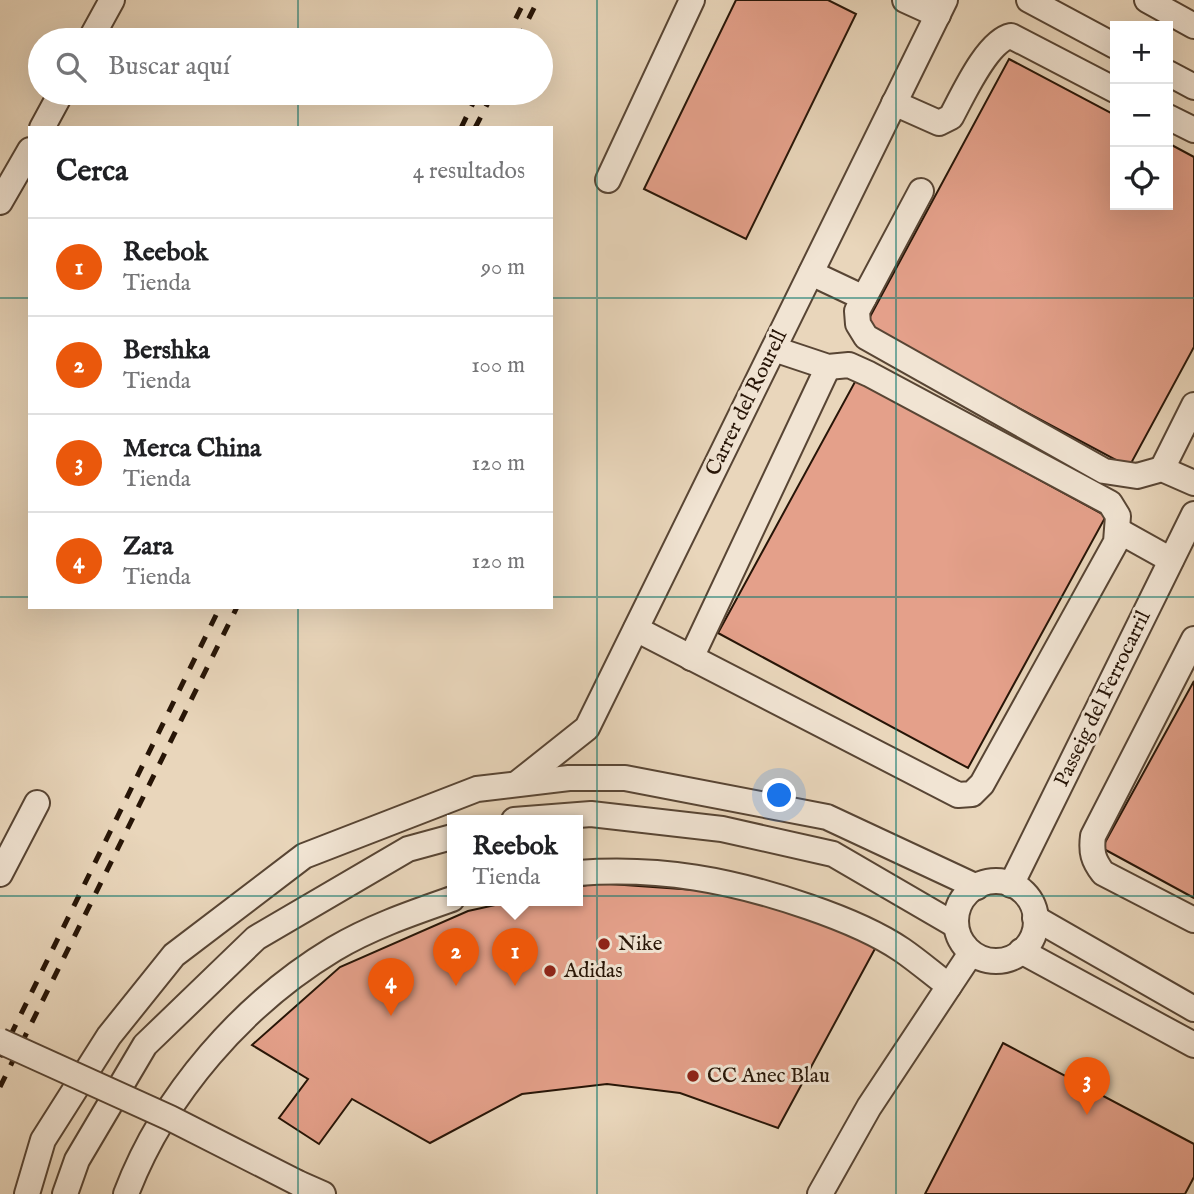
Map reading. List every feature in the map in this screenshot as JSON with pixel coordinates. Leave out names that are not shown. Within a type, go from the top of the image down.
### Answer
[{"type":"street","points":[[97,28],[112,0]]},
{"type":"street","points":[[608,180],[692,0]]},
{"type":"street","points":[[905,0],[941,8]]},
{"type":"street","points":[[1029,0],[1110,43]]},
{"type":"street","points":[[1147,0],[1194,26]]},
{"type":"street","name":"Carrer del Rourell","points":[[519,782],[587,728],[941,8]]},
{"type":"street","points":[[894,103],[939,122],[951,117],[991,48],[1000,38],[1011,36],[1110,87]]},
{"type":"street","points":[[1173,76],[1194,87]]},
{"type":"street","points":[[43,126],[54,105]]},
{"type":"street","points":[[1173,120],[1194,130]]},
{"type":"street","points":[[0,202],[28,153]]},
{"type":"street","points":[[921,191],[857,311],[858,324],[866,337],[882,349],[1104,471],[1137,476],[1162,469],[1194,482]]},
{"type":"street","points":[[811,273],[864,298]]},
{"type":"street","points":[[636,629],[958,795],[972,794],[989,772],[1116,542],[1119,531],[1118,516],[1110,503],[869,374],[849,365],[828,367],[774,349]]},
{"type":"street","points":[[691,657],[828,367]]},
{"type":"street","points":[[1162,469],[1194,405]]},
{"type":"street","name":"Passeig del Ferrocarril","points":[[1011,885],[1171,560],[1193,521]]},
{"type":"street","points":[[1119,531],[1171,560]]},
{"type":"street","points":[[1194,639],[1093,836],[1091,850],[1094,861],[1103,873],[1194,920]]},
{"type":"street","points":[[27,1194],[43,1140],[109,1036],[174,955],[304,856],[477,789],[519,782],[625,778],[827,817],[976,887]]},
{"type":"street","points":[[0,874],[37,803]]},
{"type":"street","points":[[578,815],[591,814],[722,829],[833,854],[955,925]]},
{"type":"street","points":[[65,1194],[77,1160],[145,1045],[256,938],[408,849],[447,838]]},
{"type":"street","points":[[583,873],[615,870],[657,873],[706,878],[751,887],[842,919],[900,948],[949,986]]},
{"type":"street","points":[[998,881],[1011,885],[1030,901],[1035,918],[1032,938],[1021,951],[1004,961],[991,961],[971,953],[959,938],[955,925],[962,899],[976,887],[998,881]]},
{"type":"street","points":[[126,1194],[160,1126],[205,1061],[248,1013],[334,949],[382,924],[447,901]]},
{"type":"street","points":[[1035,918],[1194,1009]]},
{"type":"street","points":[[1021,951],[1194,1045]]},
{"type":"street","points":[[820,1194],[869,1107],[971,953]]},
{"type":"street","points":[[0,1041],[170,1118],[306,1189],[323,1194]]},
{"type":"building","points":[[736,0],[828,0],[856,14],[746,239],[644,189]]},
{"type":"building","points":[[1009,59],[1110,112],[1110,210],[1173,210],[1173,146],[1194,157],[1194,347],[1129,467],[865,326]]},
{"type":"building","points":[[856,380],[1106,516],[968,768],[718,633]]},
{"type":"building","points":[[1194,681],[1194,898],[1102,848]]},
{"type":"building","points":[[596,883],[738,893],[877,945],[778,1128],[680,1093],[607,1084],[522,1094],[430,1143],[352,1099],[319,1144],[279,1118],[308,1079],[252,1045],[340,967],[468,911],[491,906],[583,906],[583,886]]},
{"type":"building","points":[[1003,1043],[1194,1144],[1194,1177],[1185,1194],[925,1194]]},
{"type":"railway","points":[[511,28],[525,0]]},
{"type":"railway","points":[[524,28],[538,0]]},
{"type":"railway","points":[[462,126],[472,105]]},
{"type":"railway","points":[[476,126],[487,105]]},
{"type":"railway","points":[[0,1057],[219,609]]},
{"type":"railway","points":[[0,1087],[236,609]]},
{"type":"place","name":"Nike","points":[[604,944]]},
{"type":"place","name":"Adidas","points":[[550,971]]},
{"type":"place","name":"Bershka","points":[[456,986]]},
{"type":"place","name":"Reebok","points":[[515,986]]},
{"type":"place","name":"Zara","points":[[391,1016]]},
{"type":"place","name":"CC Anec Blau","points":[[693,1076]]},
{"type":"place","name":"Merca China","points":[[1087,1115]]}]
